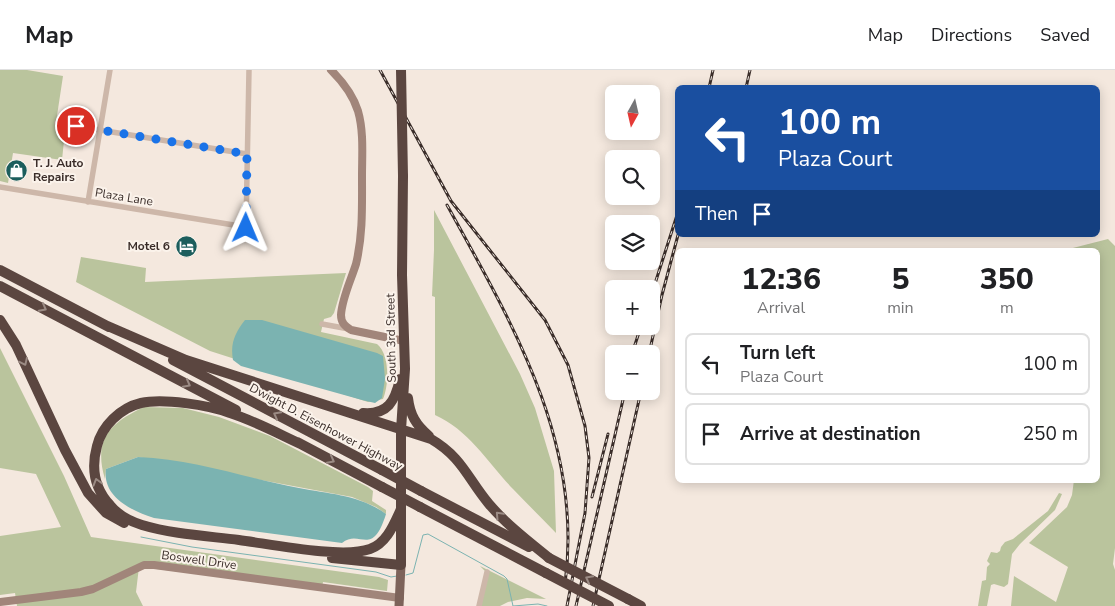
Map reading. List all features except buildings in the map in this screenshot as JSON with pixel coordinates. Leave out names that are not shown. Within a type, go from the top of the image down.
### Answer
[{"type":"highway","name":"South 3rd Street","points":[[401,70],[402,275],[405,361],[401,430],[401,572]]},
{"type":"highway","name":"Dwight D. Eisenhower Highway","points":[[0,270],[641,606]]},
{"type":"highway","points":[[0,286],[609,606]]},
{"type":"highway","points":[[0,320],[16,344],[65,450],[88,493],[106,513],[127,525],[162,535],[359,561],[401,572]]},
{"type":"highway","points":[[103,324],[186,360],[431,439]]},
{"type":"highway","points":[[353,413],[376,413],[384,410],[395,397],[405,361]]},
{"type":"highway","points":[[405,378],[409,410],[419,428],[431,439],[451,452],[488,503],[510,526],[549,558]]},
{"type":"highway","points":[[302,445],[230,413],[205,406],[161,402],[140,403],[124,410],[103,430],[94,459],[94,477],[98,489],[110,506],[126,519],[142,525],[324,551],[353,552],[370,549],[381,542],[392,529],[401,509]]},
{"type":"highway","points":[[324,551],[401,572]]},
{"type":"main road","name":"South 3rd Street","points":[[399,602],[401,572]]},
{"type":"street","points":[[88,202],[110,70]]},
{"type":"street","points":[[57,123],[247,154],[249,70]]},
{"type":"street","points":[[331,70],[344,84],[354,100],[362,134],[361,236],[341,316],[344,325],[351,330]]},
{"type":"street","name":"Plaza Lane","points":[[0,186],[246,228],[247,154]]},
{"type":"street","points":[[322,324],[404,341]]},
{"type":"street","name":"Boswell Drive","points":[[0,602],[9,603],[93,589],[144,565],[399,602]]},
{"type":"street","points":[[479,606],[487,572]]},
{"type":"green space","points":[[0,70],[27,70],[63,76],[55,129],[65,131],[62,160],[13,153],[8,183],[0,181]]},
{"type":"green space","points":[[434,210],[520,374],[535,408],[554,471],[556,533],[513,489],[468,438],[447,421],[435,415],[435,297],[432,296]]},
{"type":"green space","points":[[1108,239],[1115,246],[1115,548],[1113,564],[1115,570],[1115,606],[1011,606],[1014,576],[1056,602],[1068,567],[1029,543],[1067,507],[1072,495],[1074,483],[1100,483],[1100,248],[1073,248]]},
{"type":"green space","points":[[81,257],[146,268],[145,282],[346,273],[334,313],[331,317],[324,319],[321,332],[377,344],[384,355],[387,370],[383,399],[368,402],[210,351],[76,282]]},
{"type":"green space","points":[[0,348],[64,476],[91,537],[379,577],[388,580],[387,591],[323,582],[322,588],[139,567],[136,592],[143,606],[17,606],[15,593],[0,595],[0,536],[61,527],[36,474],[0,468]]},
{"type":"green space","points":[[144,407],[183,408],[219,417],[270,436],[368,487],[373,491],[372,501],[386,510],[386,514],[376,507],[352,497],[138,457],[106,469],[105,479],[101,453],[107,434],[122,419]]},
{"type":"green space","points":[[1059,493],[1062,494],[1055,510],[1012,554],[1008,584],[1004,587],[991,585],[987,606],[978,606],[982,581],[986,580],[987,567],[990,564],[987,561],[991,552],[997,553],[1000,551],[1005,542],[1013,539],[1048,511]]},
{"type":"green space","points":[[480,566],[546,599],[527,598],[508,602],[500,606],[479,606],[487,573]]},
{"type":"water","points":[[245,320],[262,320],[383,356],[385,379],[382,398],[375,403],[241,366],[233,360],[232,348],[238,329]]},
{"type":"water","points":[[138,457],[179,461],[279,484],[344,496],[366,503],[386,514],[381,528],[371,539],[354,538],[342,543],[154,518],[128,507],[120,501],[114,495],[106,479],[106,469]]},
{"type":"waterway","points":[[406,575],[413,573],[423,535],[428,534],[504,576],[507,579],[513,606]]},
{"type":"waterway","points":[[141,537],[192,547],[376,572],[391,577],[397,576]]},
{"type":"waterway","points":[[513,606],[538,604],[547,606]]},
{"type":"railway","points":[[380,70],[451,201],[545,320],[568,365],[585,426],[589,458],[585,513],[567,606]]},
{"type":"railway","points":[[710,85],[713,70]]},
{"type":"railway","points":[[747,85],[750,70]]},
{"type":"railway","points":[[447,205],[496,294],[518,340],[538,386],[553,433],[564,482],[568,532],[565,584]]},
{"type":"railway","points":[[656,280],[675,221]]},
{"type":"railway","points":[[651,345],[677,237]]},
{"type":"railway","points":[[635,345],[638,335]]},
{"type":"railway","points":[[576,606],[623,400]]},
{"type":"railway","points":[[593,606],[639,400]]},
{"type":"railway","points":[[592,497],[608,434]]},
{"type":"place","name":"T. J. Auto Repairs","points":[[17,170]]},
{"type":"place","name":"Motel 6","points":[[186,246]]},
{"type":"route","points":[[76,126],[247,154],[246,228]]}]
